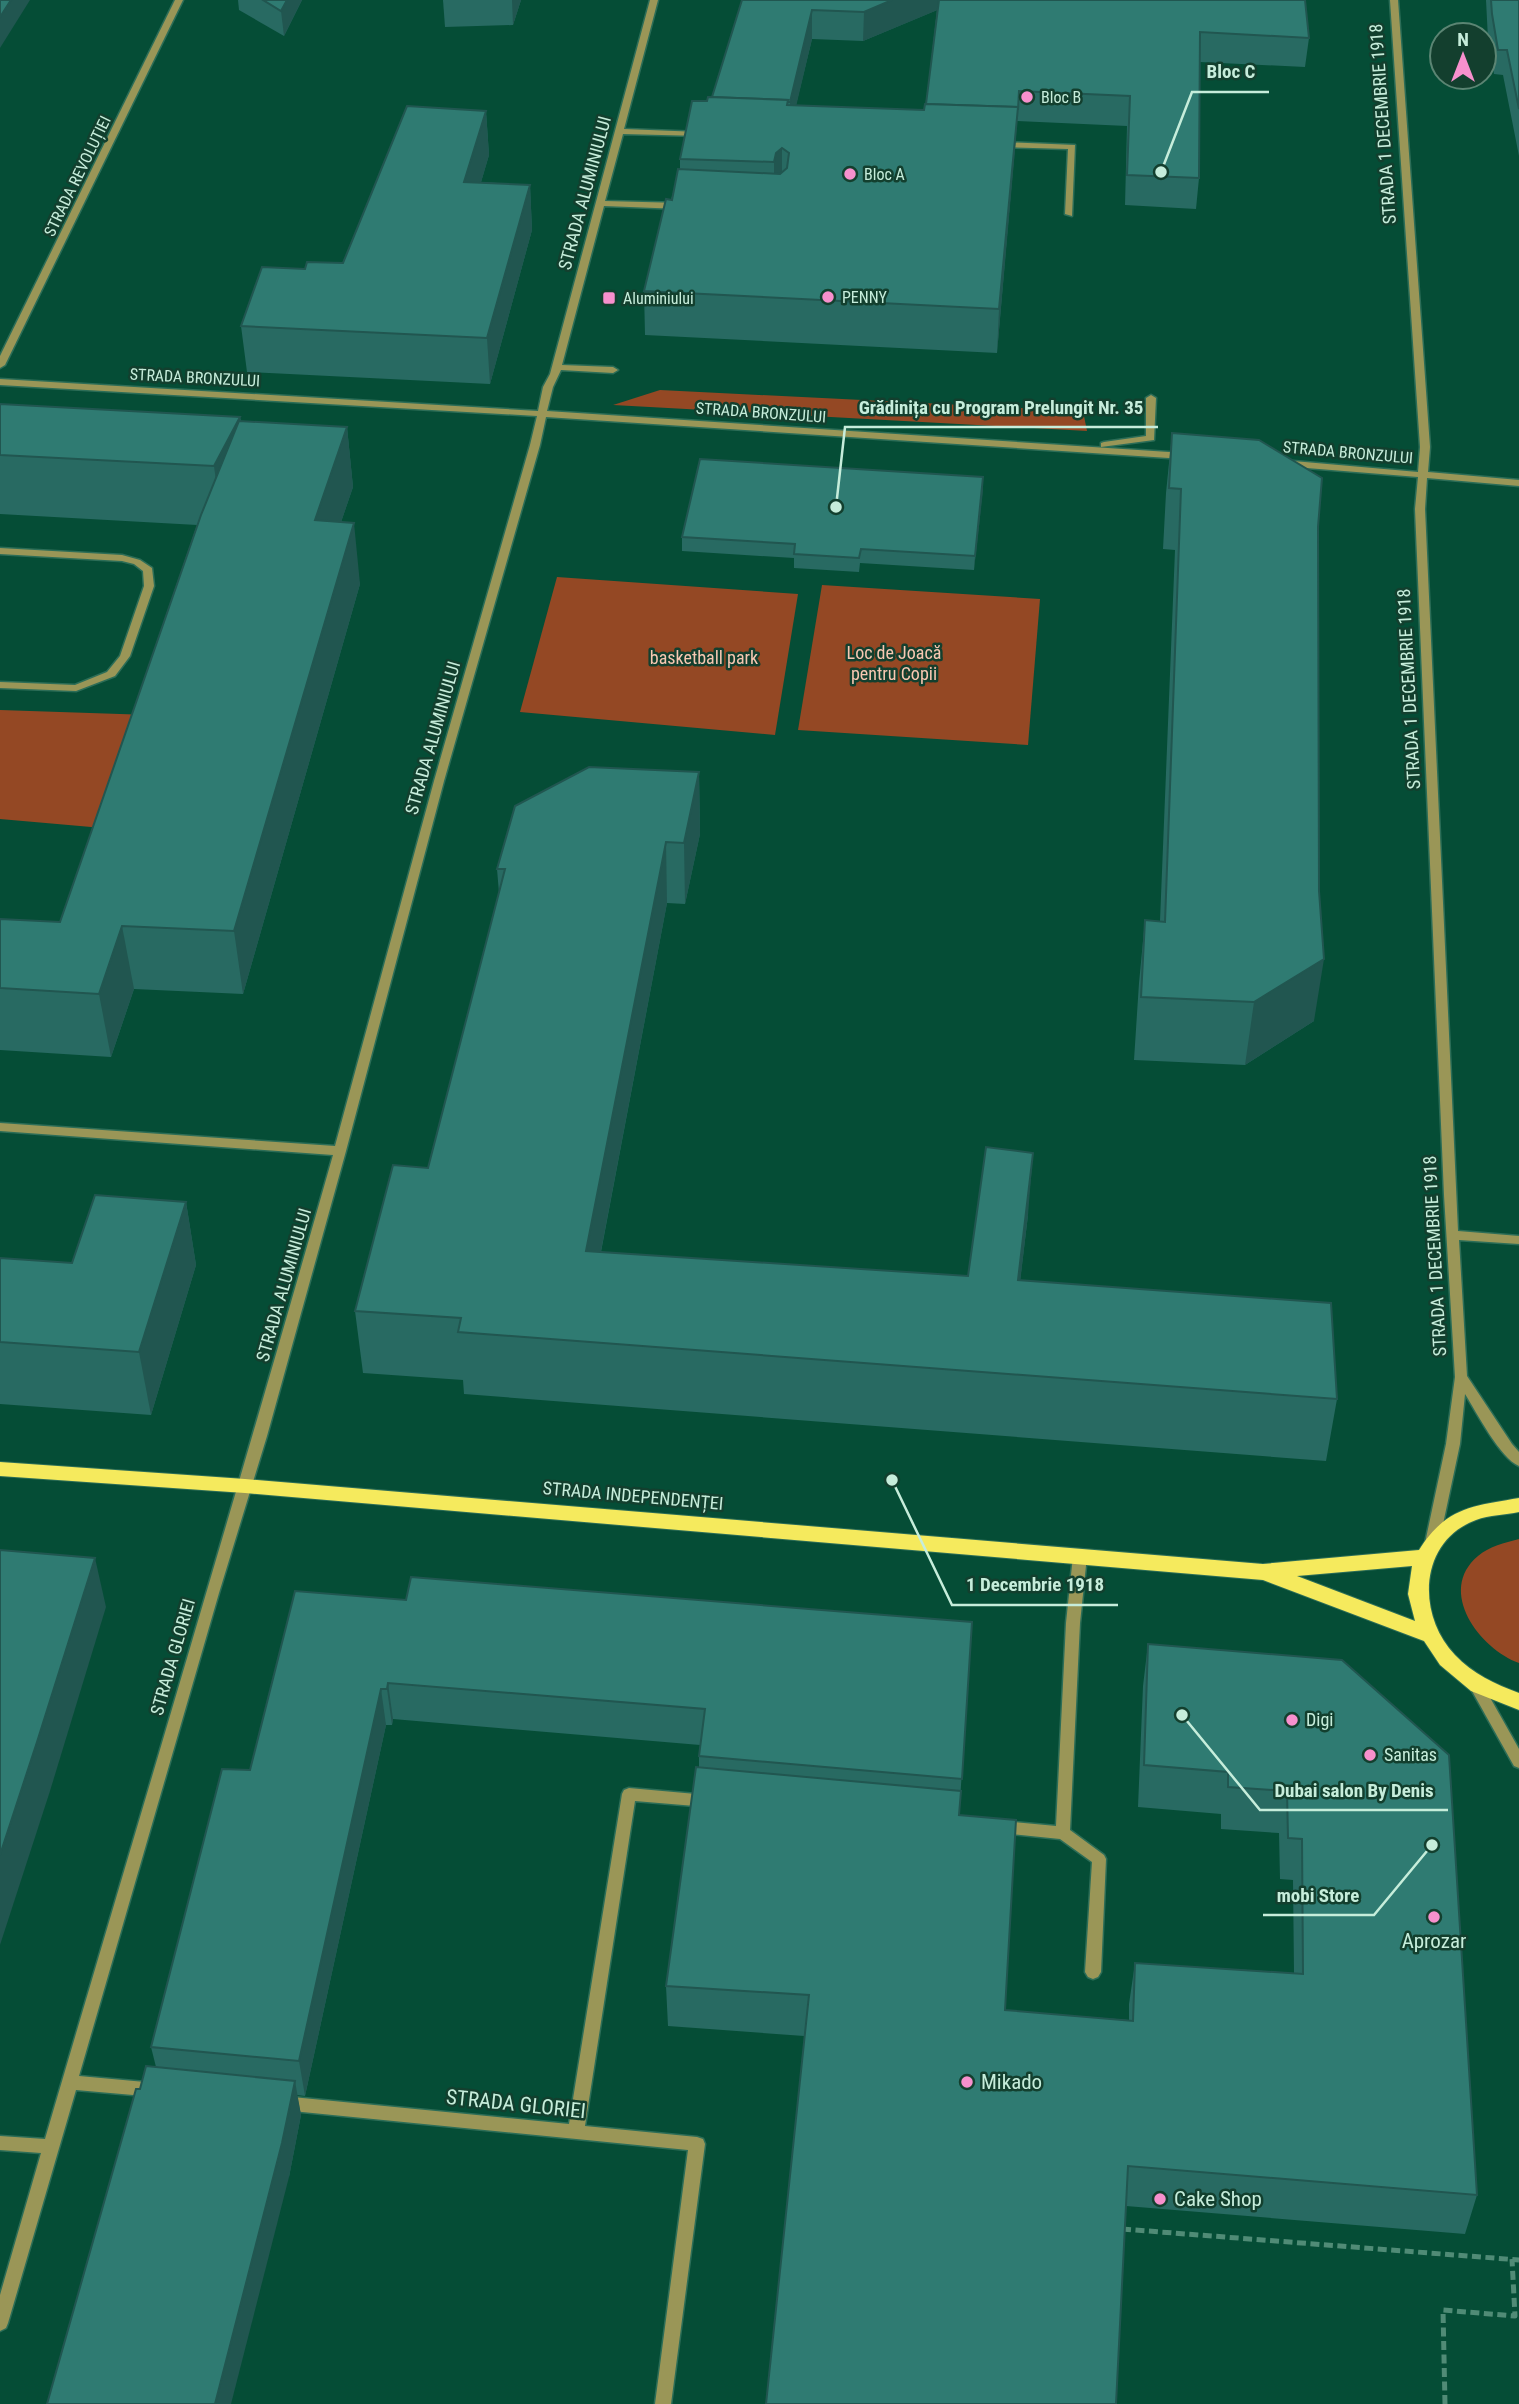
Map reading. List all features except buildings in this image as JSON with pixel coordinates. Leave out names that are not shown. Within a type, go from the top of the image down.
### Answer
[{"type":"main road","name":"STRADA INDEPENDENȚEI","points":[[0,1469],[245,1486],[1263,1572],[1428,1550]]},
{"type":"main road","points":[[1519,1505],[1471,1514],[1445,1530],[1428,1550],[1416,1581],[1418,1608],[1427,1634],[1447,1660],[1473,1682],[1519,1702]]},
{"type":"main road","name":"STRADA INDEPENDENȚEI","points":[[1263,1572],[1427,1634]]},
{"type":"street","name":"STRADA REVOLUȚIEI","points":[[0,365],[178,0]]},
{"type":"street","name":"STRADA ALUMINIULUI","points":[[245,1486],[340,1151],[435,794],[543,414],[548,387],[557,367],[654,0]]},
{"type":"street","name":"STRADA 1 DECEMBRIE 1918","points":[[1394,0],[1425,447],[1420,522],[1461,1377],[1453,1444],[1428,1550]]},
{"type":"street","points":[[620,131],[717,134]]},
{"type":"street","points":[[990,144],[1072,147],[1069,214]]},
{"type":"street","points":[[601,203],[698,207]]},
{"type":"street","points":[[557,367],[613,370]]},
{"type":"street","name":"STRADA BRONZULUI","points":[[0,382],[543,414],[1192,457]]},
{"type":"street","points":[[1081,449],[1151,438],[1151,398]]},
{"type":"street","name":"STRADA BRONZULUI","points":[[1275,462],[1519,483]]},
{"type":"street","points":[[0,551],[121,558],[137,562],[148,570],[149,586],[125,656],[111,674],[76,688],[0,685]]},
{"type":"street","points":[[0,1127],[340,1151]]},
{"type":"street","points":[[1453,1235],[1519,1240]]},
{"type":"street","name":"STRADA 1 DECEMBRIE 1918","points":[[1461,1377],[1507,1448],[1519,1461]]},
{"type":"street","name":"STRADA GLORIEI","points":[[0,2323],[245,1486]]},
{"type":"street","points":[[1063,1833],[1073,1623],[1080,1556]]},
{"type":"street","points":[[1473,1682],[1519,1762]]},
{"type":"street","points":[[576,2132],[629,1794],[724,1803]]},
{"type":"street","points":[[981,1826],[1063,1833],[1099,1859],[1093,1972]]},
{"type":"street","points":[[69,2082],[179,2093]]},
{"type":"street","name":"STRADA GLORIEI","points":[[261,2101],[696,2144],[663,2404]]},
{"type":"lane","points":[[0,2143],[52,2147]]},
{"type":"path","points":[[1121,2229],[1515,2260],[1515,2316],[1443,2311],[1445,2404]]},
{"type":"green space","points":[[660,390],[1083,411],[1087,431],[613,405]]},
{"type":"green space","name":"basketball park","points":[[557,577],[798,594],[775,735],[520,712]]},
{"type":"green space","name":"Loc de Joacă pentru Copii","points":[[822,585],[1040,599],[1028,745],[798,730]]},
{"type":"green space","points":[[0,710],[150,715],[114,829],[0,819]]},
{"type":"green space","points":[[1519,1539],[1519,1663],[1504,1656],[1478,1632],[1462,1602],[1461,1586],[1466,1570],[1478,1556],[1492,1547]]},
{"type":"place","name":"Bloc B","points":[[1027,97]]},
{"type":"place","name":"Bloc C","points":[[1161,172]]},
{"type":"place","name":"Bloc A","points":[[850,174]]},
{"type":"place","name":"PENNY","points":[[828,297]]},
{"type":"place","name":"Aluminiului","points":[[609,298]]},
{"type":"place","name":"Grădinița cu Program Prelungit Nr. 35","points":[[836,507]]},
{"type":"place","name":"1 Decembrie 1918","points":[[892,1480]]},
{"type":"place","name":"Dubai salon By Denis","points":[[1182,1715]]},
{"type":"place","name":"Digi","points":[[1292,1720]]},
{"type":"place","name":"Sanitas","points":[[1370,1755]]},
{"type":"place","name":"mobi Store","points":[[1432,1845]]},
{"type":"place","name":"Aprozar","points":[[1434,1917]]},
{"type":"place","name":"Mikado","points":[[967,2082]]},
{"type":"place","name":"Cake Shop","points":[[1160,2199]]}]
